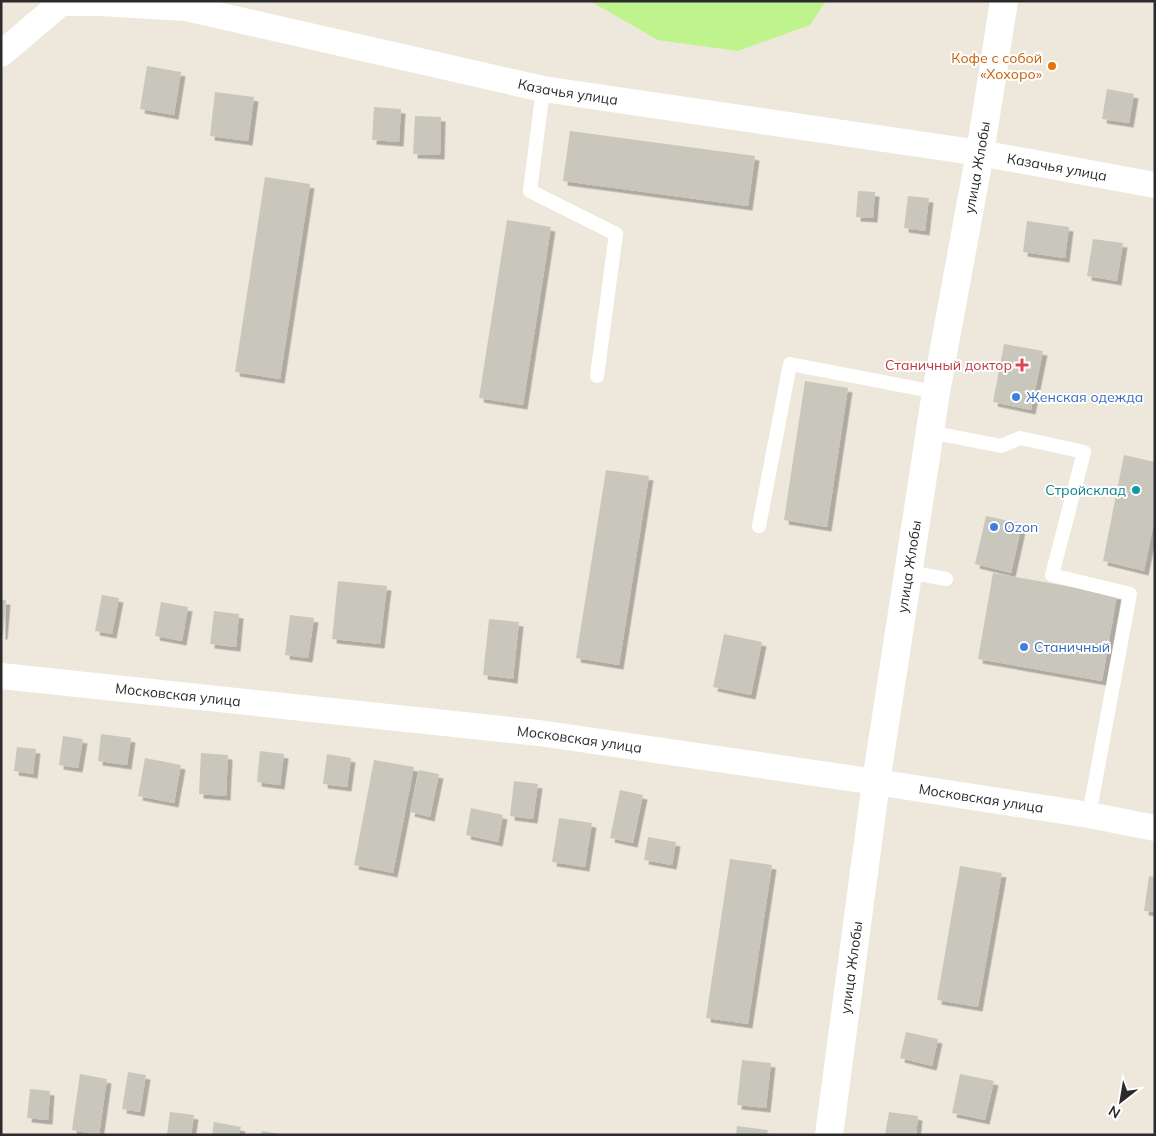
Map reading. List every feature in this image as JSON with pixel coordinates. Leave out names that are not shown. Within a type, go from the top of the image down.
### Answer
[{"type":"street","name":"улица Жлобы","points":[[829,1135],[876,782],[936,392],[980,153],[1004,1]]},
{"type":"street","name":"Казачья улица","points":[[1,54],[61,3],[100,3],[186,8],[543,90],[980,153],[1155,185]]},
{"type":"street","name":"Московская улица","points":[[1,676],[539,733],[876,782],[1089,815],[1155,828]]},
{"type":"lane","points":[[543,90],[530,191],[616,234],[597,376]]},
{"type":"lane","points":[[759,526],[790,364],[936,392]]},
{"type":"lane","points":[[930,432],[1001,446],[1020,438],[1084,452],[1052,575],[1130,594],[1089,815]]},
{"type":"lane","points":[[909,572],[946,579]]},
{"type":"green space","points":[[590,1],[826,1],[810,25],[738,51],[658,40]]},
{"type":"building","points":[[147,66],[181,72],[174,115],[140,109]]},
{"type":"building","points":[[1107,89],[1134,94],[1129,123],[1102,119]]},
{"type":"building","points":[[215,92],[254,97],[248,141],[210,136]]},
{"type":"building","points":[[374,107],[401,109],[399,142],[372,140]]},
{"type":"building","points":[[415,116],[441,117],[440,155],[413,154]]},
{"type":"building","points":[[570,131],[755,156],[748,206],[563,181]]},
{"type":"building","points":[[265,177],[310,184],[280,379],[235,372]]},
{"type":"building","points":[[858,191],[875,192],[873,218],[856,217]]},
{"type":"building","points":[[908,196],[929,198],[925,231],[904,228]]},
{"type":"building","points":[[507,220],[551,227],[523,405],[479,398]]},
{"type":"building","points":[[1027,221],[1069,227],[1065,258],[1023,252]]},
{"type":"building","points":[[1093,239],[1123,243],[1117,281],[1087,276]]},
{"type":"building","points":[[1004,344],[1043,351],[1031,410],[993,402]]},
{"type":"building","points":[[805,381],[848,388],[827,527],[784,520]]},
{"type":"building","name":"Стройсклад","points":[[1124,455],[1155,462],[1155,517],[1144,571],[1103,561]]},
{"type":"building","points":[[606,470],[649,476],[619,665],[576,658]]},
{"type":"building","points":[[986,516],[1022,524],[1011,573],[975,564]]},
{"type":"building","points":[[993,573],[1117,595],[1102,681],[978,659]]},
{"type":"building","points":[[338,581],[387,586],[380,644],[332,639]]},
{"type":"building","points":[[102,595],[119,598],[112,634],[95,631]]},
{"type":"building","points":[[1,600],[6,600],[3,635],[1,635]]},
{"type":"building","points":[[161,602],[188,607],[182,641],[155,636]]},
{"type":"building","points":[[214,611],[239,614],[236,647],[210,644]]},
{"type":"building","points":[[290,615],[314,618],[308,658],[285,655]]},
{"type":"building","points":[[489,619],[519,622],[513,679],[483,675]]},
{"type":"building","points":[[724,634],[762,642],[751,695],[713,687]]},
{"type":"building","points":[[101,734],[131,738],[127,765],[98,761]]},
{"type":"building","points":[[63,736],[83,739],[78,768],[59,765]]},
{"type":"building","points":[[17,747],[36,749],[33,774],[14,771]]},
{"type":"building","points":[[260,751],[284,754],[280,785],[257,782]]},
{"type":"building","points":[[201,753],[228,755],[226,796],[199,794]]},
{"type":"building","points":[[327,754],[351,758],[347,787],[323,784]]},
{"type":"building","points":[[145,758],[181,765],[174,803],[138,796]]},
{"type":"building","points":[[374,760],[414,767],[393,873],[354,865]]},
{"type":"building","points":[[419,770],[439,774],[430,817],[410,812]]},
{"type":"building","points":[[514,781],[538,784],[533,819],[510,816]]},
{"type":"building","points":[[620,790],[643,795],[633,843],[610,838]]},
{"type":"building","points":[[471,808],[503,815],[498,842],[466,835]]},
{"type":"building","points":[[559,818],[592,823],[585,867],[552,862]]},
{"type":"building","points":[[648,837],[676,842],[672,865],[644,860]]},
{"type":"building","points":[[730,859],[772,865],[748,1024],[706,1018]]},
{"type":"building","points":[[960,866],[1002,873],[978,1007],[937,1000]]},
{"type":"building","points":[[1149,876],[1155,877],[1155,912],[1144,911]]},
{"type":"building","points":[[906,1032],[938,1039],[932,1066],[900,1058]]},
{"type":"building","points":[[742,1060],[771,1063],[766,1108],[737,1105]]},
{"type":"building","points":[[128,1072],[146,1075],[140,1112],[122,1109]]},
{"type":"building","points":[[80,1074],[107,1079],[99,1135],[72,1130]]},
{"type":"building","points":[[960,1074],[994,1081],[985,1120],[952,1113]]},
{"type":"building","points":[[30,1089],[50,1091],[48,1120],[27,1118]]},
{"type":"building","points":[[170,1112],[194,1115],[191,1135],[167,1135]]},
{"type":"building","points":[[889,1112],[918,1116],[916,1135],[885,1134]]},
{"type":"building","points":[[214,1122],[241,1127],[239,1135],[212,1135]]},
{"type":"building","points":[[737,1126],[768,1130],[767,1135],[736,1135]]},
{"type":"building","points":[[262,1131],[280,1134],[280,1135],[261,1135]]},
{"type":"place","name":"Кофе с собой «Хохоро»","points":[[1052,66]]},
{"type":"place","name":"Станичный доктор","points":[[1022,365]]},
{"type":"place","name":"Женская одежда","points":[[1016,397]]},
{"type":"place","name":"Стройсклад","points":[[1136,490]]},
{"type":"place","name":"Ozon","points":[[994,527]]},
{"type":"place","name":"Станичный","points":[[1024,647]]}]
